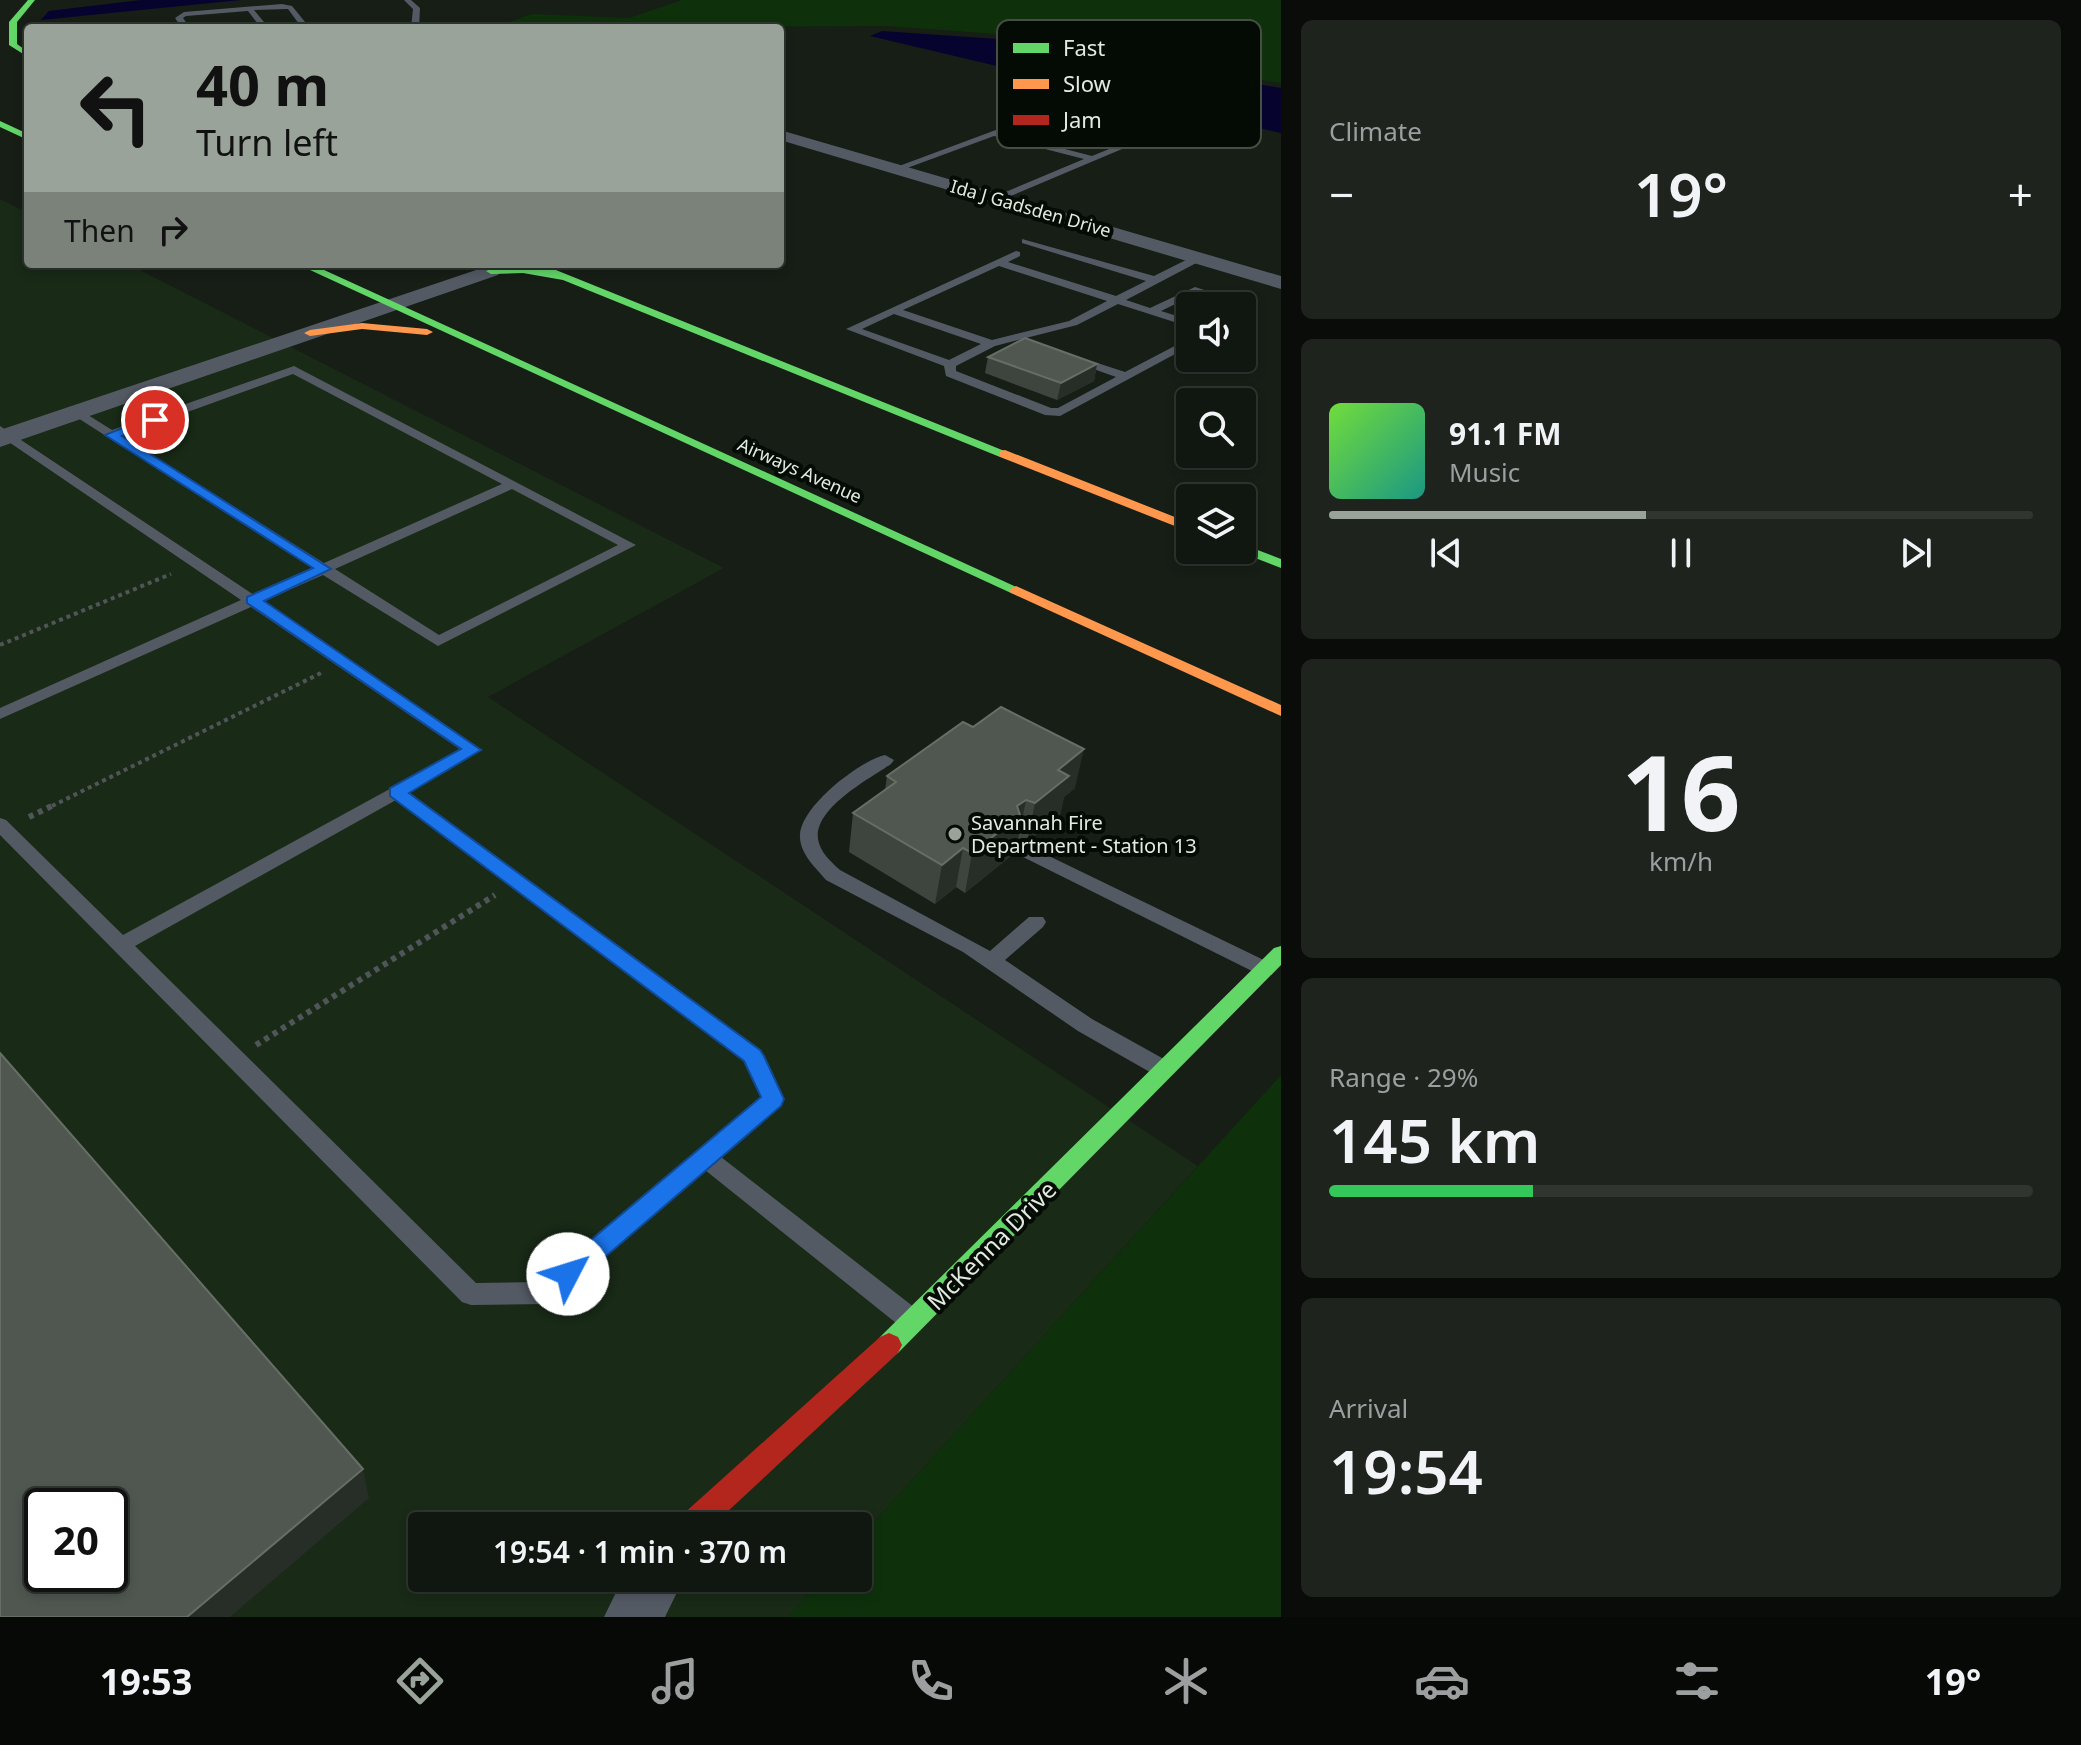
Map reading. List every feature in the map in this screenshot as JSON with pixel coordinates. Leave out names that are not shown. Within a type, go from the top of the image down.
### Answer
[{"type":"main road","points":[[24,52],[13,45],[13,22],[32,0]]},
{"type":"main road","points":[[0,123],[24,117]]},
{"type":"main road","points":[[0,123],[24,135]]},
{"type":"main road","points":[[310,268],[348,296],[345,310],[310,333]]},
{"type":"main road","name":"Airways Avenue","points":[[311,268],[1281,711]]},
{"type":"main road","points":[[504,268],[571,280]]},
{"type":"main road","points":[[542,268],[1176,522]]},
{"type":"main road","points":[[310,333],[362,326],[421,330],[472,342]]},
{"type":"main road","points":[[1256,554],[1281,564]]},
{"type":"main road","name":"McKenna Drive","points":[[706,1512],[914,1322],[1281,953]]},
{"type":"street","name":"Ida J Gadsden Drive","points":[[784,136],[1271,280]]},
{"type":"street","points":[[1271,280],[1281,266]]},
{"type":"street","points":[[3,435],[310,333],[491,268]]},
{"type":"street","points":[[633,1617],[647,1592]]},
{"type":"lane","points":[[407,0],[417,8],[415,24]]},
{"type":"lane","points":[[183,24],[179,18],[184,14],[290,7],[303,24]]},
{"type":"lane","points":[[249,8],[262,24]]},
{"type":"lane","points":[[896,169],[997,132]]},
{"type":"lane","points":[[993,133],[997,134]]},
{"type":"lane","points":[[1051,148],[1093,159]]},
{"type":"lane","points":[[999,198],[1119,148]]},
{"type":"lane","points":[[1026,241],[1158,281]]},
{"type":"lane","points":[[1016,254],[852,329],[950,364],[991,344],[1073,323],[1122,300],[1149,292],[1146,287],[1198,258]]},
{"type":"lane","points":[[999,262],[1176,319]]},
{"type":"lane","points":[[1152,311],[1176,299]]},
{"type":"lane","points":[[894,310],[943,331],[991,344]]},
{"type":"lane","points":[[1027,336],[1043,348]]},
{"type":"lane","points":[[907,349],[922,341]]},
{"type":"lane","points":[[950,364],[950,373],[980,387],[1049,412],[1060,412],[1176,349]]},
{"type":"lane","points":[[1056,352],[1125,376]]},
{"type":"lane","points":[[76,413],[438,641],[629,545],[294,370],[111,435]]},
{"type":"lane","points":[[3,435],[473,750],[123,944]]},
{"type":"lane","points":[[0,714],[513,484]]},
{"type":"lane","points":[[885,760],[824,805],[808,823],[806,839],[815,860],[833,875],[991,961],[1085,1025],[1166,1070]]},
{"type":"lane","points":[[3,827],[471,1294],[545,1293],[773,1099],[753,1056],[396,792]]},
{"type":"lane","points":[[1020,848],[1265,969]]},
{"type":"lane","points":[[991,961],[1036,922]]},
{"type":"lane","points":[[705,1157],[914,1322]]},
{"type":"path","points":[[0,645],[197,563]]},
{"type":"path","points":[[3,827],[344,662]]},
{"type":"path","points":[[236,1058],[516,881]]},
{"type":"shaded area","points":[[141,0],[241,0],[41,20],[49,11]]},
{"type":"shaded area","points":[[882,31],[997,39],[997,66],[870,36]]},
{"type":"shaded area","points":[[1261,85],[1281,88],[1281,133],[1261,128]]},
{"type":"shaded area","points":[[0,199],[24,211],[24,268],[136,268],[724,568],[488,697],[1198,1166],[872,1525],[872,1512],[408,1512],[408,1592],[810,1592],[788,1617],[0,1617]]},
{"type":"green space","points":[[682,0],[1281,0],[1281,83],[1261,80],[1261,20],[997,20],[997,34],[887,26],[509,22],[532,14],[629,18]]},
{"type":"green space","points":[[1281,1075],[1281,1617],[788,1617],[810,1592],[872,1592],[872,1525]]},
{"type":"building","points":[[1025,338],[1097,364],[1061,383],[988,357]]},
{"type":"building","points":[[1001,707],[1084,749],[1058,770],[1069,776],[1035,803],[1026,800],[1017,806],[1020,815],[972,853],[963,848],[942,865],[853,813],[896,782],[887,776],[963,722],[973,727]]},
{"type":"building","points":[[0,1053],[363,1469],[187,1617],[0,1617]]},
{"type":"traffic: fast","points":[[24,52],[13,45],[13,22],[32,0]]},
{"type":"traffic: fast","points":[[0,124],[24,135]]},
{"type":"traffic: fast","points":[[311,268],[1016,590]]},
{"type":"traffic: fast","points":[[542,268],[1005,454]]},
{"type":"traffic: fast","points":[[491,271],[523,270],[560,278]]},
{"type":"traffic: fast","points":[[1256,554],[1281,564]]},
{"type":"traffic: fast","points":[[889,1345],[1281,953]]},
{"type":"traffic: slow","points":[[310,333],[362,326],[427,332]]},
{"type":"traffic: slow","points":[[1005,454],[1176,522]]},
{"type":"traffic: slow","points":[[1016,590],[1281,711]]},
{"type":"traffic: jam","points":[[706,1512],[889,1345]]},
{"type":"place","name":"Savannah Fire Department - Station 13","points":[[955,834]]},
{"type":"route","points":[[155,420],[111,435],[324,569],[253,600],[473,750],[396,792],[753,1056],[773,1099],[568,1274]]}]
